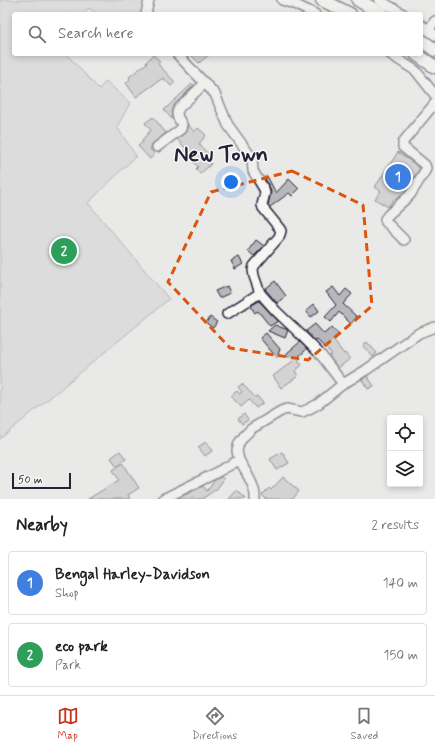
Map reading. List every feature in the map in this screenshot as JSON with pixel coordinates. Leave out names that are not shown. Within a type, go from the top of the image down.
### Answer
[{"type":"main road","points":[[322,0],[346,12]]},
{"type":"main road","points":[[358,0],[379,12]]},
{"type":"main road","points":[[423,41],[435,50]]},
{"type":"main road","points":[[419,56],[435,67]]},
{"type":"street","points":[[146,12],[149,0]]},
{"type":"street","points":[[282,0],[311,12]]},
{"type":"street","points":[[379,0],[400,12]]},
{"type":"street","points":[[428,30],[435,21]]},
{"type":"street","points":[[179,56],[215,94],[228,125],[252,158],[253,171],[264,188],[265,193],[262,205],[263,208],[281,231],[279,237],[254,266],[253,270],[255,280],[260,293],[276,311],[321,355],[343,384]]},
{"type":"street","points":[[393,56],[416,71],[435,96]]},
{"type":"street","points":[[157,147],[181,129],[182,124],[177,115],[179,108],[205,83]]},
{"type":"street","points":[[404,240],[386,222],[385,219],[410,195],[425,171],[425,165],[404,147],[403,142],[435,103]]},
{"type":"street","points":[[227,314],[260,293]]},
{"type":"street","points":[[255,499],[250,480],[239,460],[237,451],[239,443],[251,429],[287,409],[302,412],[309,410],[343,384],[419,333],[435,327]]},
{"type":"street","points":[[163,499],[239,460]]},
{"type":"highlighted area","points":[[292,171],[363,205],[372,306],[308,360],[230,348],[168,282],[211,192]]},
{"type":"shaded area","points":[[0,0],[148,0],[146,6],[141,12],[94,12],[89,8],[86,12],[12,12],[12,56],[68,56],[99,89],[106,81],[130,103],[117,127],[136,156],[88,203],[169,299],[0,439]]},
{"type":"building","points":[[152,56],[154,56],[160,61],[158,64],[175,82],[171,86],[163,78],[136,97],[126,83],[130,79],[129,77],[147,63],[146,62]]},
{"type":"building","points":[[192,56],[208,56],[199,63]]},
{"type":"building","points":[[192,84],[194,85],[174,105],[171,112],[173,120],[164,110]]},
{"type":"building","points":[[153,117],[166,133],[152,144],[150,149],[155,154],[150,159],[138,146],[143,142],[142,140],[151,130],[145,123]]},
{"type":"building","points":[[188,124],[194,132],[198,128],[206,135],[199,144],[208,154],[205,157],[211,164],[200,174],[196,169],[198,167],[184,151],[186,149],[177,139],[185,133]]},
{"type":"building","points":[[398,152],[420,168],[405,191],[395,200],[394,199],[388,207],[375,199],[381,191],[375,187]]},
{"type":"building","points":[[267,176],[276,193],[289,179],[299,189],[292,196],[289,193],[270,207],[268,205],[271,192],[264,177]]},
{"type":"building","points":[[256,240],[264,246],[254,256],[248,251]]},
{"type":"building","points":[[239,257],[243,264],[235,269],[231,261]]},
{"type":"building","points":[[275,281],[286,296],[277,303],[265,289]]},
{"type":"building","points":[[227,286],[230,293],[219,298],[215,291]]},
{"type":"building","points":[[333,287],[340,296],[346,289],[352,294],[343,304],[357,317],[351,324],[339,312],[331,322],[325,317],[336,305],[326,292]]},
{"type":"building","points":[[259,301],[278,321],[270,326],[258,311],[255,313],[251,307]]},
{"type":"building","points":[[314,304],[319,311],[311,317],[306,311]]},
{"type":"building","points":[[210,317],[217,322],[213,328],[206,323]]},
{"type":"building","points":[[315,324],[324,334],[332,327],[339,335],[333,340],[350,359],[338,368],[329,356],[332,354],[317,340],[315,341],[306,331]]},
{"type":"building","points":[[275,325],[288,330],[285,338],[268,331]]},
{"type":"building","points":[[266,333],[280,349],[277,358],[260,338]]},
{"type":"building","points":[[300,342],[307,349],[299,356],[301,358],[298,360],[302,365],[295,371],[298,376],[281,388],[273,376],[293,361],[286,354]]},
{"type":"building","points":[[367,342],[377,353],[373,357],[363,346]]},
{"type":"building","points":[[367,376],[374,386],[368,389],[362,380]]},
{"type":"building","points":[[242,384],[263,403],[256,408],[249,400],[241,407],[231,396],[237,391],[240,394],[242,392],[238,387]]},
{"type":"building","points":[[244,414],[248,420],[242,424],[238,419]]},
{"type":"building","points":[[206,442],[212,451],[205,456],[198,447]]},
{"type":"building","points":[[120,451],[126,459],[117,466],[111,458]]},
{"type":"building","points":[[282,452],[289,463],[277,470],[270,459]]},
{"type":"building","points":[[123,463],[139,488],[128,495],[130,499],[88,499],[119,480],[113,470]]},
{"type":"building","points":[[221,477],[224,479],[216,490],[202,499],[177,499],[203,486],[207,491],[215,480]]},
{"type":"building","points":[[283,477],[299,491],[293,499],[266,499],[262,495],[269,488],[271,490]]},
{"type":"building","points":[[237,490],[246,499],[229,499]]},
{"type":"place","name":"Bengal Harley-Davidson","points":[[398,177]]},
{"type":"place","name":"eco park","points":[[64,251]]},
{"type":"district","name":"New Town","points":[[221,155]]}]
